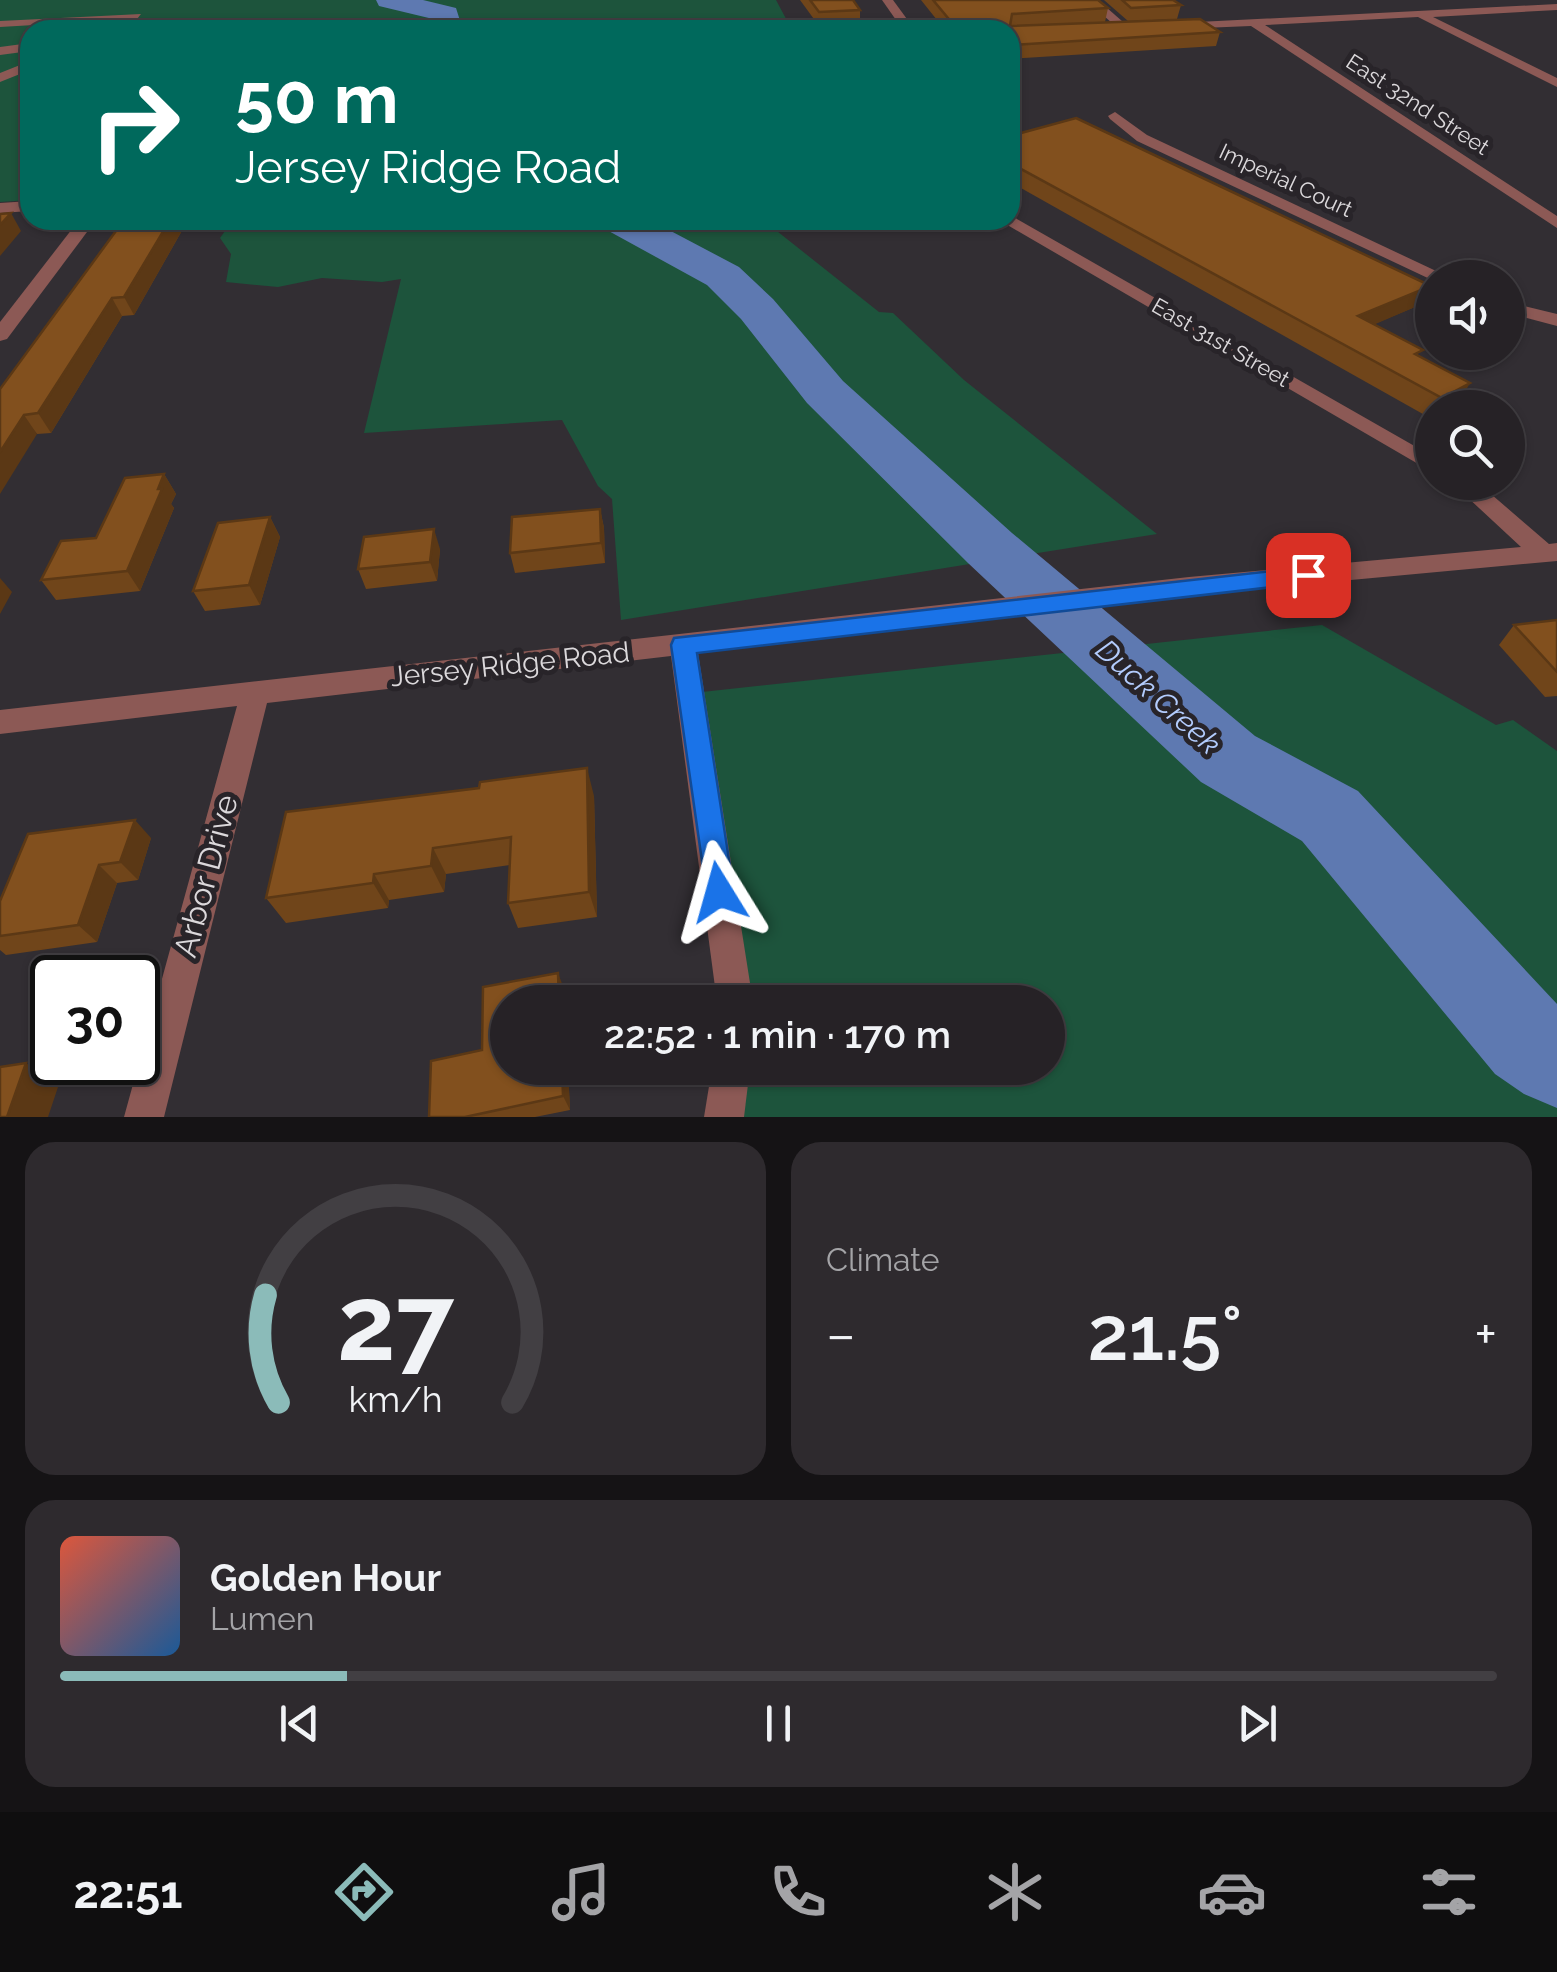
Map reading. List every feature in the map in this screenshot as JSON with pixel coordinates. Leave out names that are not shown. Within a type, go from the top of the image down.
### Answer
[{"type":"street","points":[[1091,0],[1126,29]]},
{"type":"street","points":[[1162,27],[1420,15],[1556,3]]},
{"type":"street","points":[[127,20],[154,4]]},
{"type":"street","points":[[1328,9],[1343,18]]},
{"type":"street","points":[[1420,15],[1557,83]]},
{"type":"street","points":[[68,20],[137,16]]},
{"type":"street","name":"East 32nd Street","points":[[1254,23],[1557,222]]},
{"type":"street","points":[[1106,30],[1144,28]]},
{"type":"street","name":"Imperial Court","points":[[1115,116],[1142,138],[1415,265]]},
{"type":"street","name":"East 31st Street","points":[[1020,226],[1415,456]]},
{"type":"street","points":[[0,335],[80,230]]},
{"type":"street","points":[[1525,312],[1557,320]]},
{"type":"street","points":[[1485,500],[1551,553]]},
{"type":"street","name":"Jersey Ridge Road","points":[[0,722],[1189,586],[1551,553]]},
{"type":"street","points":[[683,645],[733,985]]},
{"type":"street","name":"Arbor Drive","points":[[144,1117],[254,693]]},
{"type":"street","points":[[724,1117],[729,1085]]},
{"type":"green space","points":[[0,0],[776,0],[787,20],[20,20],[20,201],[0,202]]},
{"type":"green space","points":[[226,230],[776,230],[879,312],[893,313],[964,380],[1157,534],[621,620],[612,499],[598,486],[562,420],[364,433],[401,279],[382,282],[322,278],[278,287],[226,282],[231,254],[220,238]]},
{"type":"green space","points":[[1322,625],[1496,725],[1513,720],[1557,751],[1557,1117],[725,1117],[724,1085],[1065,1085],[1065,985],[718,985],[702,692]]},
{"type":"building","points":[[810,0],[853,0],[860,10],[819,12]]},
{"type":"building","points":[[933,0],[1098,0],[1108,8],[1012,14],[1011,20],[950,20]]},
{"type":"building","points":[[1122,0],[1173,0],[1181,5],[1131,8]]},
{"type":"building","points":[[1200,19],[1220,32],[1020,44],[1020,26]]},
{"type":"building","points":[[1076,118],[1415,278],[1415,293],[1358,316],[1415,346],[1415,370],[1445,370],[1470,383],[1457,390],[1427,390],[1020,168],[1020,133]]},
{"type":"building","points":[[117,230],[164,230],[124,297],[112,298],[38,413],[24,415],[0,452],[0,389]]},
{"type":"building","points":[[164,474],[158,489],[162,489],[127,571],[41,580],[61,541],[96,538],[125,478]]},
{"type":"building","points":[[600,509],[601,543],[510,553],[512,517]]},
{"type":"building","points":[[270,517],[249,585],[193,591],[218,523]]},
{"type":"building","points":[[434,529],[430,562],[358,569],[364,537]]},
{"type":"building","points":[[1557,620],[1557,672],[1514,625]]},
{"type":"building","points":[[587,768],[589,892],[508,903],[511,837],[433,848],[431,866],[374,874],[373,883],[266,898],[286,812],[479,788],[480,782]]},
{"type":"building","points":[[135,820],[120,862],[99,865],[78,925],[0,936],[0,901],[28,834]]},
{"type":"building","points":[[558,973],[558,985],[494,985]]},
{"type":"building","points":[[490,986],[490,1085],[563,1085],[563,1096],[465,1117],[429,1117],[431,1061],[482,1050],[483,987]]},
{"type":"building","points":[[26,1063],[7,1117],[0,1117],[0,1067]]},
{"type":"waterway","name":"Duck Creek","points":[[389,0],[446,14],[447,20]]},
{"type":"waterway","name":"Duck Creek","points":[[638,230],[723,276],[757,309],[825,392],[990,548],[1228,759],[1330,816],[1528,1041],[1557,1061]]},
{"type":"route","points":[[719,892],[683,645],[1308,575]]}]
